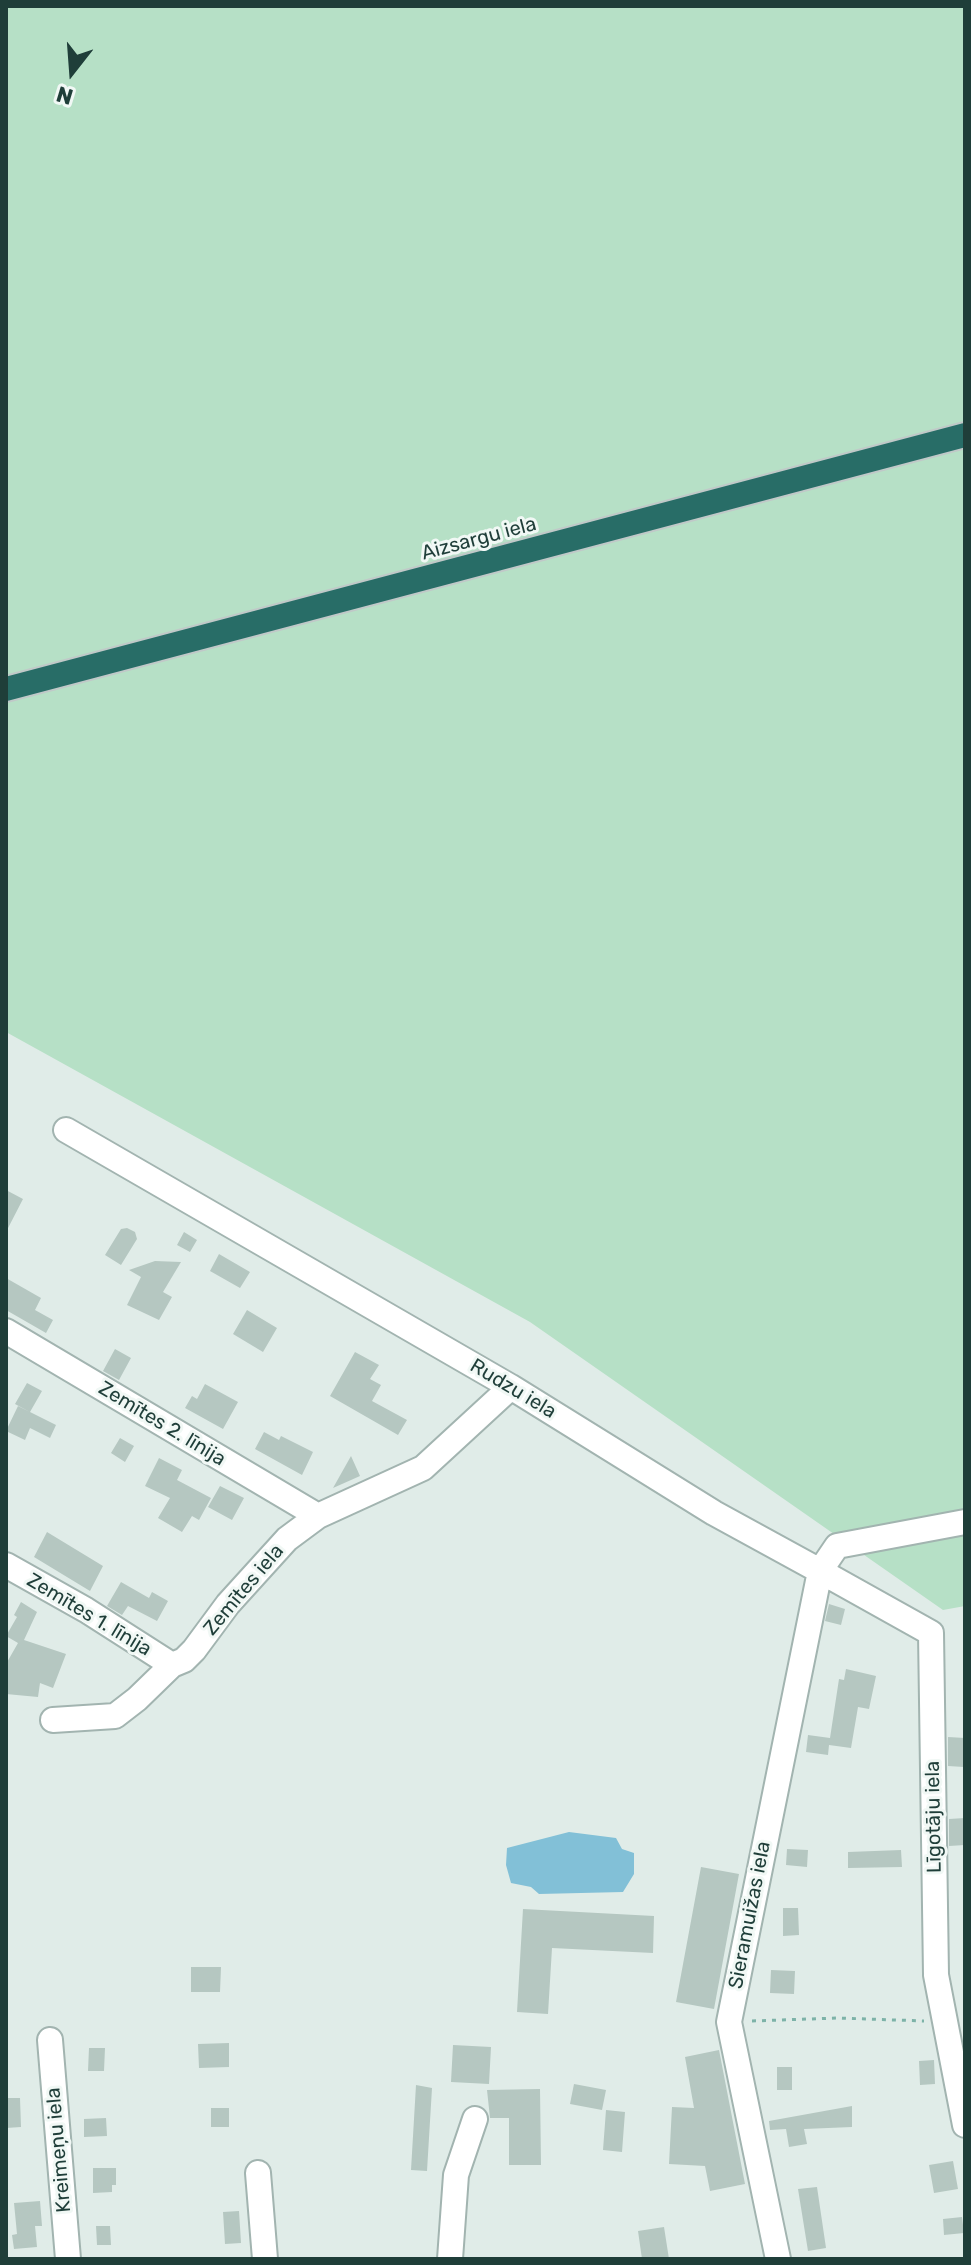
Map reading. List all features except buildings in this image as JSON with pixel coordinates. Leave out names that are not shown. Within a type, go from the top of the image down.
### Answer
[{"type":"highway","name":"Aizsargu iela","points":[[6,689],[965,435]]},
{"type":"street","name":"Rudzu iela","points":[[66,1130],[511,1387],[714,1513],[820,1571]]},
{"type":"street","name":"Zemītes 2. līnija","points":[[6,1331],[318,1516]]},
{"type":"street","name":"Zemītes iela","points":[[53,1720],[115,1716],[172,1665],[184,1660],[194,1650],[228,1604],[287,1539],[318,1516],[423,1468],[511,1387]]},
{"type":"street","points":[[820,1571],[837,1546],[965,1522]]},
{"type":"street","name":"Zemītes 1. līnija","points":[[6,1565],[86,1610],[172,1665]]},
{"type":"street","name":"Sieramuižas iela","points":[[778,2259],[729,2022],[820,1571]]},
{"type":"street","name":"Līgotāju iela","points":[[820,1571],[931,1633],[936,1975],[965,2125]]},
{"type":"street","name":"Kreimeņu iela","points":[[50,2040],[68,2259]]},
{"type":"street","points":[[450,2259],[456,2175],[475,2119]]},
{"type":"street","points":[[258,2173],[265,2259]]},
{"type":"path","points":[[729,2022],[838,2018],[944,2022]]},
{"type":"green space","points":[[6,6],[965,6],[965,1606],[943,1610],[530,1322],[6,1032]]},
{"type":"water","points":[[569,1832],[616,1838],[622,1849],[634,1853],[634,1874],[623,1892],[539,1894],[531,1887],[511,1883],[506,1865],[507,1848]]}]
